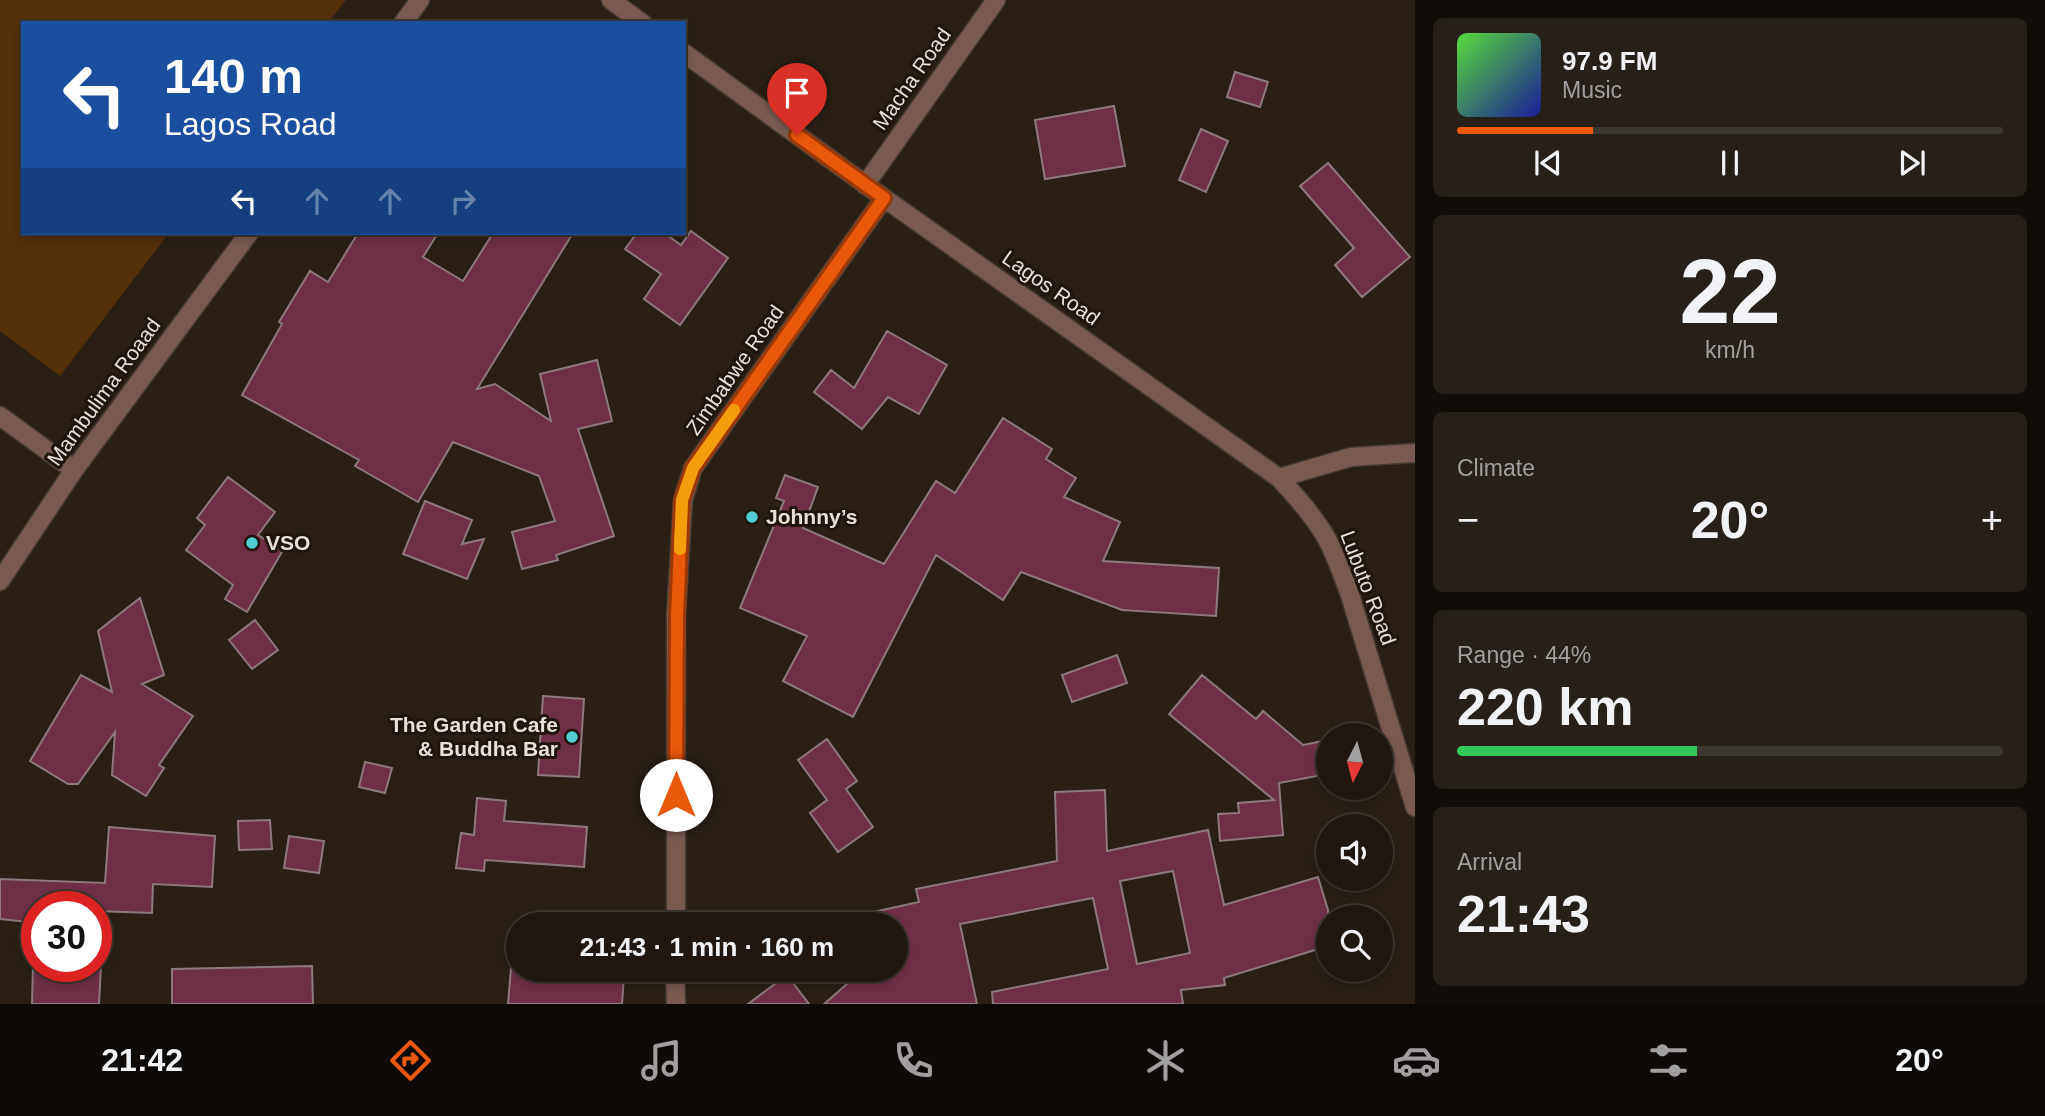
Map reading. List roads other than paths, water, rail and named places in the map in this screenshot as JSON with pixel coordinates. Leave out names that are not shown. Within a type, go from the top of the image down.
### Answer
[{"type":"street","points":[[404,21],[420,0]]},
{"type":"street","points":[[611,0],[639,21]]},
{"type":"street","name":"Macha Road","points":[[865,185],[996,0]]},
{"type":"street","name":"Lagos Road","points":[[686,54],[865,185],[1279,478]]},
{"type":"street","name":"Zimbabwe Road","points":[[676,912],[677,615],[682,500],[693,468],[884,198]]},
{"type":"street","name":"Mambulima Roaad","points":[[0,581],[74,470],[248,235]]},
{"type":"street","points":[[0,416],[74,470]]},
{"type":"street","points":[[1279,478],[1351,457],[1415,453]]},
{"type":"street","name":"Lubuto Road","points":[[1279,478],[1305,506],[1328,540],[1346,583],[1415,807]]},
{"type":"street","points":[[676,982],[676,1004]]},
{"type":"place","name":"Johnny’s","points":[[752,517]]},
{"type":"place","name":"VSO","points":[[252,543]]},
{"type":"place","name":"The Garden Cafe & Buddha Bar","points":[[572,737]]}]
